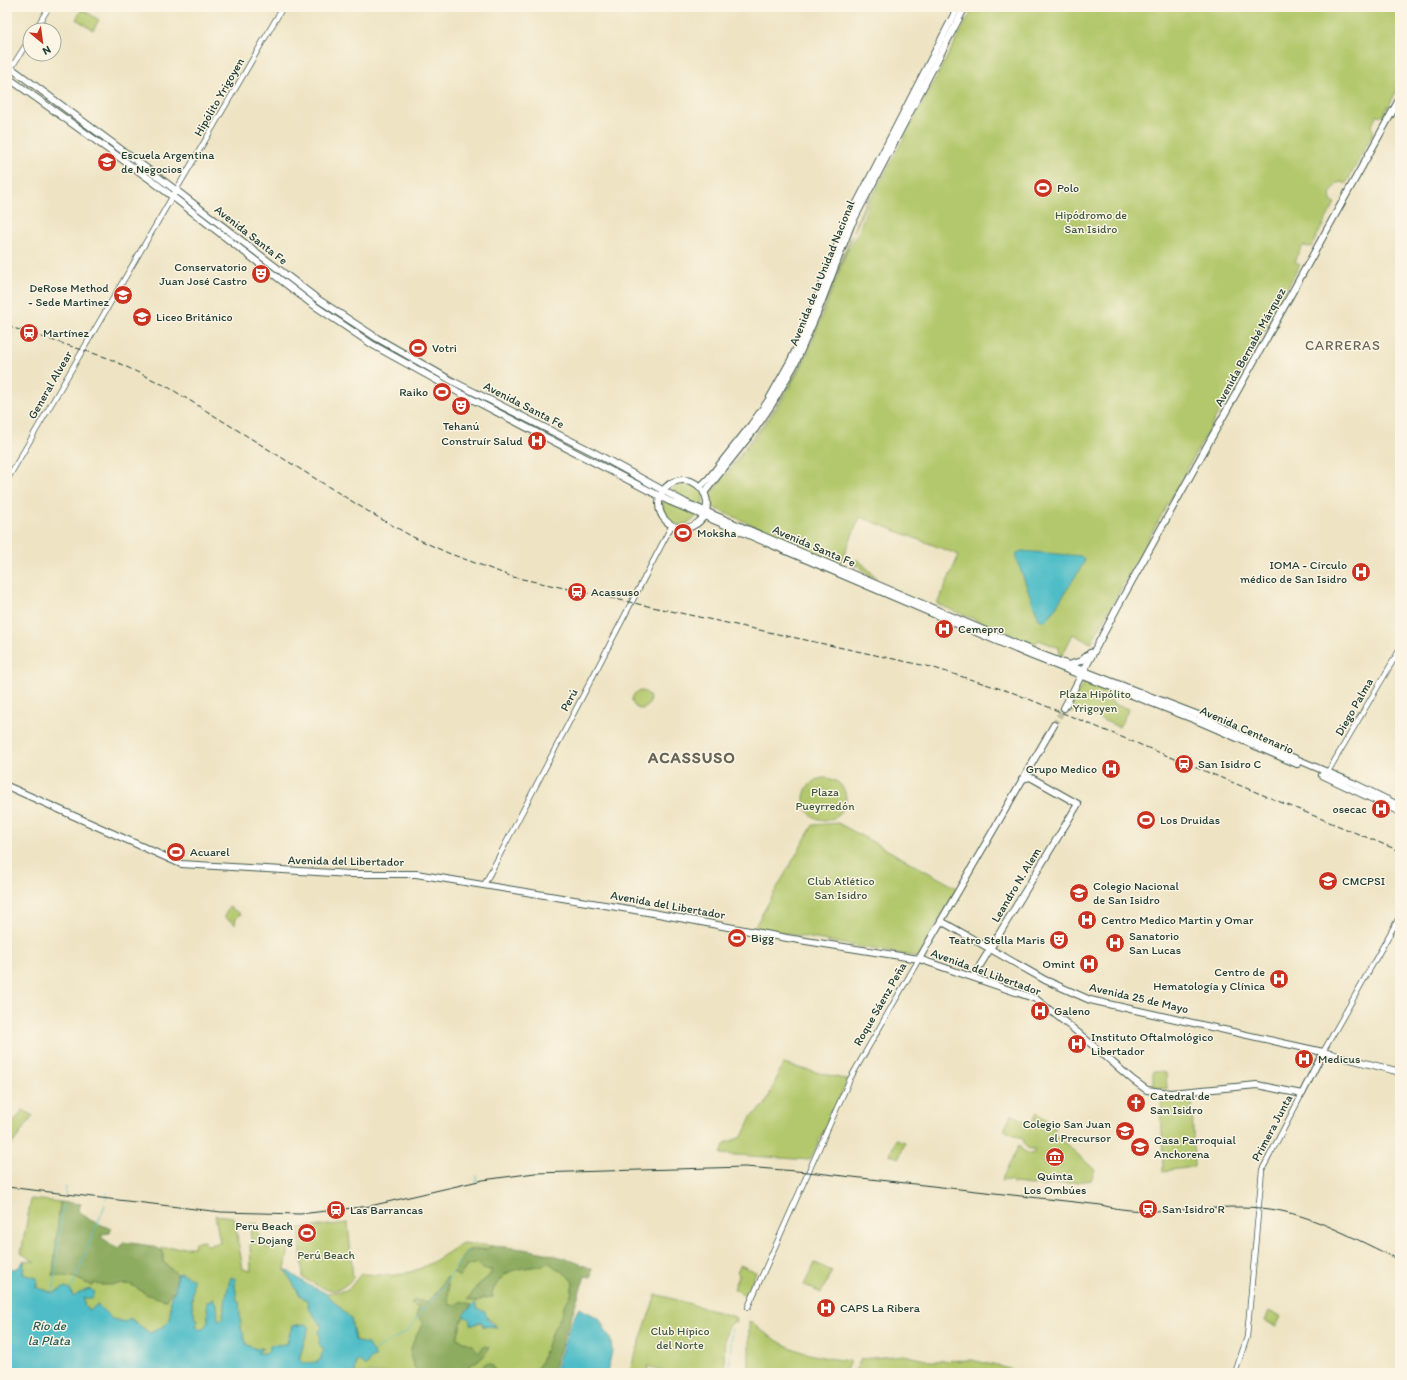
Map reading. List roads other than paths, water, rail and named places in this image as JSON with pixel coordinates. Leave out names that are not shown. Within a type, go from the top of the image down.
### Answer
[{"type":"main road","name":"Avenida de la Unidad Nacional","points":[[700,487],[709,478],[751,425],[791,360],[804,332],[844,228],[958,7]]},
{"type":"main road","name":"Avenida de la Unidad Nacional","points":[[704,493],[755,429],[772,404],[795,364],[818,311],[851,225],[965,7]]},
{"type":"main road","name":"Avenida Santa Fe","points":[[9,67],[177,191],[312,295],[374,336],[454,382],[597,454],[662,494]]},
{"type":"main road","name":"Avenida Santa Fe","points":[[7,76],[173,197],[312,304],[373,345],[458,392],[704,514],[1083,674]]},
{"type":"main road","name":"Avenida Bernabé Márquez","points":[[1083,674],[1118,606],[1400,98]]},
{"type":"main road","points":[[680,480],[690,481],[700,487],[704,493],[707,500],[704,514],[700,521],[689,527],[678,527],[672,525],[665,519],[660,511],[662,494],[670,484],[680,480]]},
{"type":"main road","name":"Avenida Santa Fe","points":[[761,538],[1066,665],[1083,674]]},
{"type":"main road","name":"Avenida Bernabé Márquez","points":[[1083,674],[1083,667],[1090,653],[1112,612],[1118,606]]},
{"type":"main road","points":[[1066,665],[1081,661],[1090,653]]},
{"type":"main road","points":[[1064,708],[1083,674]]},
{"type":"main road","name":"Avenida Centenario","points":[[1083,674],[1400,806]]},
{"type":"main road","name":"Roque Sáenz Peña","points":[[919,959],[1054,725]]},
{"type":"main road","points":[[1022,779],[1030,777],[1031,765]]},
{"type":"main road","name":"Avenida Centenario","points":[[1326,774],[1400,812]]},
{"type":"main road","name":"Leandro N. Alem","points":[[974,977],[1078,804],[1030,777]]},
{"type":"main road","name":"Avenida del Libertador","points":[[7,786],[181,864],[350,874],[416,874],[919,959],[1036,999],[1147,1090],[1170,1092],[1257,1084],[1302,1094]]},
{"type":"main road","name":"Avenida 25 de Mayo","points":[[941,921],[1045,980],[1090,1000],[1323,1052]]},
{"type":"main road","points":[[1323,1052],[1400,1072]]},
{"type":"main road","name":"Primera Junta","points":[[1302,1094],[1323,1052]]},
{"type":"street","points":[[40,22],[49,7]]},
{"type":"street","name":"Hipólito Yrigoyen","points":[[173,197],[283,7]]},
{"type":"street","points":[[7,76],[9,67],[22,49]]},
{"type":"street","name":"General Alvear","points":[[7,480],[47,409],[173,197]]},
{"type":"street","name":"Perú","points":[[484,885],[627,614],[672,525]]},
{"type":"street","name":"Diego Palma","points":[[1326,774],[1400,648]]},
{"type":"street","name":"Primera Junta","points":[[1323,1052],[1400,916]]},
{"type":"street","name":"Roque Sáenz Peña","points":[[748,1307],[850,1079],[919,959]]},
{"type":"street","name":"Primera Junta","points":[[1235,1373],[1247,1337],[1262,1170],[1302,1094]]},
{"type":"water","points":[[1022,551],[1081,556],[1084,559],[1084,563],[1050,616],[1045,621],[1039,619],[1016,558],[1017,553]]},
{"type":"water","name":"Río de la Plata","points":[[24,1260],[23,1274],[37,1278],[36,1287],[53,1293],[66,1287],[71,1290],[73,1297],[90,1289],[95,1292],[92,1298],[84,1298],[84,1304],[89,1310],[98,1305],[112,1319],[126,1322],[129,1318],[150,1333],[164,1326],[170,1320],[171,1296],[175,1291],[177,1274],[181,1273],[193,1279],[192,1302],[195,1318],[198,1319],[196,1326],[199,1329],[203,1329],[208,1322],[207,1302],[211,1301],[213,1297],[214,1302],[217,1303],[218,1320],[222,1319],[231,1277],[236,1279],[235,1285],[237,1301],[239,1302],[241,1328],[247,1345],[256,1349],[263,1348],[257,1353],[267,1353],[271,1345],[287,1344],[292,1326],[305,1324],[309,1326],[299,1359],[303,1363],[317,1362],[322,1358],[321,1355],[324,1351],[319,1343],[321,1337],[318,1333],[322,1327],[308,1307],[308,1302],[299,1294],[285,1269],[308,1285],[326,1293],[351,1319],[355,1340],[362,1343],[367,1343],[376,1357],[371,1358],[366,1366],[364,1366],[359,1360],[356,1361],[355,1373],[7,1373],[7,1267],[14,1269],[19,1267]]},
{"type":"water","points":[[475,1303],[477,1308],[485,1312],[489,1321],[497,1327],[485,1326],[484,1328],[482,1322],[478,1322],[474,1325],[470,1324],[467,1317],[463,1317],[465,1312]]},
{"type":"water","points":[[579,1308],[599,1318],[611,1341],[612,1351],[607,1373],[554,1373],[571,1323]]},
{"type":"waterway","points":[[476,1176],[477,1183]]},
{"type":"waterway","points":[[65,1194],[66,1187]]},
{"type":"waterway","points":[[106,1199],[107,1193]]},
{"type":"waterway","points":[[53,1293],[63,1205]]},
{"type":"waterway","points":[[71,1290],[105,1205]]},
{"type":"waterway","points":[[373,1351],[409,1330],[423,1309],[438,1294],[467,1251]]},
{"type":"waterway","points":[[729,1373],[732,1329]]},
{"type":"tunnel","points":[[1054,725],[1064,708]]},
{"type":"tram line","points":[[7,1187],[221,1212],[300,1214],[370,1206],[483,1180],[535,1173],[745,1167],[808,1172],[1101,1205],[1140,1211],[1221,1207],[1261,1208],[1297,1215],[1315,1221],[1400,1260]]},
{"type":"railway","points":[[7,326],[108,358],[168,387],[374,515],[413,537],[448,553],[513,577],[931,667],[1014,693],[1400,851]]},
{"type":"place","name":"Escuela Argentina de Negocios","points":[[107,162]]},
{"type":"place","name":"Polo","points":[[1043,188]]},
{"type":"place","name":"Conservatorio Juan José Castro","points":[[261,274]]},
{"type":"place","name":"DeRose Method - Sede Martinez","points":[[123,295]]},
{"type":"place","name":"Liceo Británico","points":[[142,317]]},
{"type":"place","name":"Martínez","points":[[29,333]]},
{"type":"place","name":"Votri","points":[[418,348]]},
{"type":"place","name":"Raiko","points":[[442,392]]},
{"type":"place","name":"Tehanú","points":[[461,406]]},
{"type":"place","name":"Construír Salud","points":[[537,441]]},
{"type":"place","name":"Moksha","points":[[683,533]]},
{"type":"place","name":"IOMA - Círculo médico de San Isidro","points":[[1361,572]]},
{"type":"place","name":"Acassuso","points":[[577,592]]},
{"type":"place","name":"Cemepro","points":[[944,629]]},
{"type":"place","name":"San Isidro C","points":[[1184,764]]},
{"type":"place","name":"Grupo Medico","points":[[1111,769]]},
{"type":"place","name":"osecac","points":[[1381,809]]},
{"type":"place","name":"Los Druidas","points":[[1146,820]]},
{"type":"place","name":"Acuarel","points":[[176,852]]},
{"type":"place","name":"CMCPSI","points":[[1328,881]]},
{"type":"place","name":"Colegio Nacional de San Isidro","points":[[1079,893]]},
{"type":"place","name":"Centro Medico Martin y Omar","points":[[1087,920]]},
{"type":"place","name":"Bigg","points":[[737,938]]},
{"type":"place","name":"Teatro Stella Maris","points":[[1059,940]]},
{"type":"place","name":"Sanatorio San Lucas","points":[[1115,943]]},
{"type":"place","name":"Omint","points":[[1089,964]]},
{"type":"place","name":"Centro de Hematología y Clínica","points":[[1279,979]]},
{"type":"place","name":"Galeno","points":[[1040,1011]]},
{"type":"place","name":"Instituto Oftalmológico Libertador","points":[[1077,1044]]},
{"type":"place","name":"Medicus","points":[[1304,1059]]},
{"type":"place","name":"Catedral de San Isidro","points":[[1136,1103]]},
{"type":"place","name":"Colegio San Juan el Precursor","points":[[1125,1131]]},
{"type":"place","name":"Casa Parroquial Anchorena","points":[[1140,1147]]},
{"type":"place","name":"Quinta Los Ombúes","points":[[1055,1157]]},
{"type":"place","name":"San Isidro R","points":[[1148,1209]]},
{"type":"place","name":"Las Barrancas","points":[[336,1210]]},
{"type":"place","name":"Peru Beach - Dojang","points":[[307,1233]]},
{"type":"place","name":"CAPS La Ribera","points":[[826,1308]]},
{"type":"district","name":"CARRERAS","points":[[1343,345]]},
{"type":"district","name":"ACASSUSO","points":[[692,757]]},
{"type":"park label","name":"Hipódromo de San Isidro","points":[[1091,222]]},
{"type":"park label","name":"Plaza Hipólito Yrigoyen","points":[[1095,701]]},
{"type":"park label","name":"Plaza Pueyrredón","points":[[825,799]]},
{"type":"park label","name":"Club Atlético San Isidro","points":[[841,888]]},
{"type":"park label","name":"Perú Beach","points":[[326,1255]]},
{"type":"park label","name":"Club Hípico del Norte","points":[[680,1338]]}]
